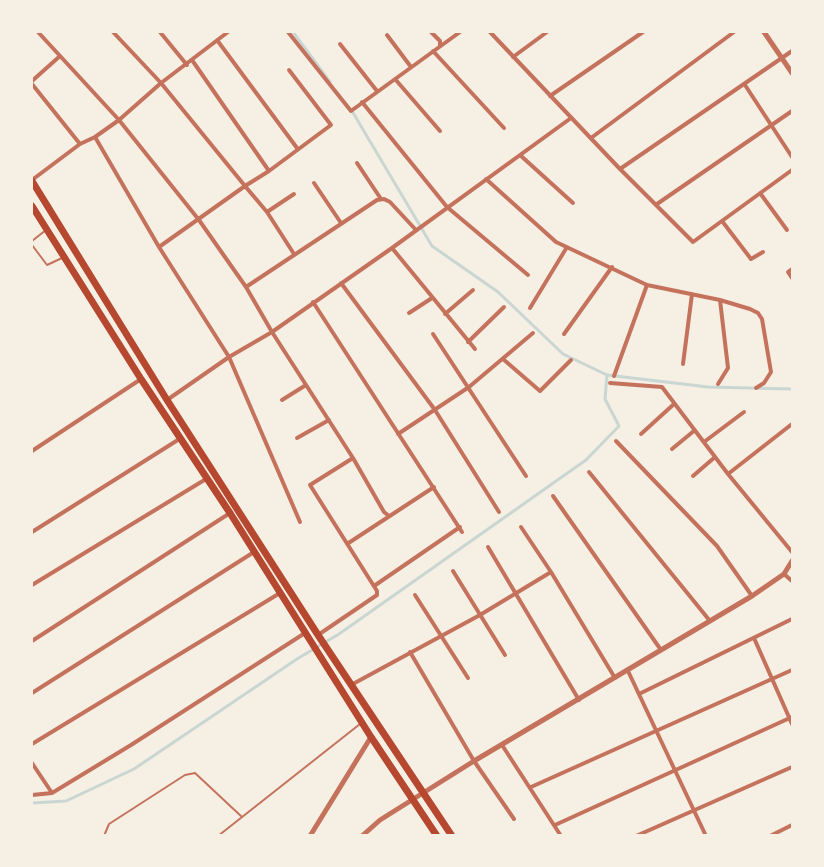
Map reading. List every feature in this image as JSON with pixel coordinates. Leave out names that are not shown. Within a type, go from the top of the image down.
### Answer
[{"type":"highway","points":[[32,180],[167,400],[319,637],[452,836]]},
{"type":"highway","points":[[32,206],[141,379],[182,438],[281,593],[322,661],[437,836]]},
{"type":"street","points":[[38,32],[119,120],[199,219],[246,287],[272,332],[354,458],[384,512],[389,516]]},
{"type":"street","points":[[113,32],[161,83],[267,212],[294,254]]},
{"type":"street","points":[[160,32],[187,64]]},
{"type":"street","points":[[32,180],[80,144],[95,137],[119,120],[161,83],[228,32]]},
{"type":"street","points":[[288,32],[351,111],[460,32]]},
{"type":"street","points":[[431,32],[440,41],[440,46]]},
{"type":"street","points":[[490,32],[693,242],[792,170]]},
{"type":"street","points":[[513,57],[547,32]]},
{"type":"street","points":[[550,96],[643,32]]},
{"type":"street","points":[[591,138],[734,32]]},
{"type":"street","points":[[764,32],[792,73]]},
{"type":"street","points":[[387,35],[411,67]]},
{"type":"street","points":[[217,40],[297,148]]},
{"type":"street","points":[[340,44],[377,91]]},
{"type":"street","points":[[433,51],[504,128]]},
{"type":"street","points":[[620,169],[792,51]]},
{"type":"street","points":[[60,56],[32,82],[80,144]]},
{"type":"street","points":[[192,60],[269,171]]},
{"type":"street","points":[[159,247],[331,125],[289,70]]},
{"type":"street","points":[[395,79],[440,131]]},
{"type":"street","points":[[745,84],[792,157]]},
{"type":"street","points":[[362,102],[447,207],[528,275]]},
{"type":"street","points":[[657,204],[792,111]]},
{"type":"street","points":[[167,400],[341,284],[571,118]]},
{"type":"street","points":[[95,137],[159,247],[229,357],[300,522]]},
{"type":"street","points":[[520,154],[573,203]]},
{"type":"street","points":[[357,163],[382,200]]},
{"type":"street","points":[[486,179],[556,242],[647,285],[720,300],[758,313],[762,318],[771,372],[764,383],[756,388]]},
{"type":"street","points":[[314,183],[341,223]]},
{"type":"street","points":[[760,193],[787,230]]},
{"type":"street","points":[[267,212],[294,194]]},
{"type":"street","points":[[246,287],[376,200],[390,202],[416,230]]},
{"type":"street","points":[[722,221],[751,259],[763,252]]},
{"type":"street","points":[[530,308],[567,247]]},
{"type":"street","points":[[392,248],[475,349]]},
{"type":"street","points":[[564,334],[612,267]]},
{"type":"street","points":[[790,271],[792,278]]},
{"type":"street","points":[[341,284],[435,410],[499,512]]},
{"type":"street","points":[[614,375],[647,285]]},
{"type":"street","points":[[445,314],[473,290]]},
{"type":"street","points":[[683,364],[692,294]]},
{"type":"street","points":[[409,313],[432,298]]},
{"type":"street","points":[[718,384],[728,368],[720,300]]},
{"type":"street","points":[[314,302],[461,530],[374,586]]},
{"type":"street","points":[[468,342],[504,307]]},
{"type":"street","points":[[398,434],[469,387],[533,333]]},
{"type":"street","points":[[433,334],[526,476]]},
{"type":"street","points":[[503,359],[540,390],[571,360]]},
{"type":"street","points":[[32,451],[141,379]]},
{"type":"street","points":[[610,383],[662,387],[728,474],[792,552]]},
{"type":"street","points":[[282,400],[306,385]]},
{"type":"street","points":[[641,434],[674,404]]},
{"type":"street","points":[[704,442],[744,412]]},
{"type":"street","points":[[297,438],[329,420]]},
{"type":"street","points":[[728,474],[792,424]]},
{"type":"street","points":[[672,449],[694,430]]},
{"type":"street","points":[[32,532],[182,438]]},
{"type":"street","points":[[616,441],[717,546],[752,596]]},
{"type":"street","points":[[693,476],[715,457]]},
{"type":"street","points":[[319,637],[377,595],[374,586],[310,484],[354,458]]},
{"type":"street","points":[[589,472],[710,622]]},
{"type":"street","points":[[32,585],[207,478]]},
{"type":"street","points":[[348,544],[434,487]]},
{"type":"street","points":[[553,496],[662,651]]},
{"type":"street","points":[[32,641],[230,513]]},
{"type":"street","points":[[521,527],[615,678]]},
{"type":"street","points":[[488,547],[579,700]]},
{"type":"street","points":[[32,693],[254,552]]},
{"type":"street","points":[[362,836],[380,820],[474,761],[752,596],[784,574],[792,561]]},
{"type":"street","points":[[453,571],[505,655]]},
{"type":"street","points":[[351,685],[480,615],[551,572]]},
{"type":"street","points":[[784,574],[792,581]]},
{"type":"street","points":[[32,744],[281,593]]},
{"type":"street","points":[[415,595],[468,678]]},
{"type":"street","points":[[639,694],[792,619]]},
{"type":"street","points":[[32,795],[52,793],[305,633]]},
{"type":"street","points":[[754,638],[791,717],[792,724]]},
{"type":"street","points":[[410,652],[474,761],[513,819]]},
{"type":"street","points":[[531,787],[792,670]]},
{"type":"street","points":[[628,671],[706,836]]},
{"type":"street","points":[[555,825],[791,717]]},
{"type":"street","points":[[310,836],[371,737]]},
{"type":"street","points":[[502,744],[561,836]]},
{"type":"street","points":[[32,763],[52,793]]},
{"type":"street","points":[[636,836],[792,767]]},
{"type":"street","points":[[770,836],[792,825]]},
{"type":"lane","points":[[47,229],[32,243],[47,265],[64,257]]},
{"type":"lane","points":[[218,836],[362,723]]},
{"type":"lane","points":[[104,836],[109,824],[185,775],[195,773],[242,817]]},
{"type":"waterway","points":[[293,32],[330,82]]},
{"type":"waterway","points":[[352,111],[432,246],[498,292],[563,354],[607,375],[708,387],[792,389]]},
{"type":"waterway","points":[[32,803],[66,801],[134,769],[297,659],[339,634],[586,460],[619,426],[605,399],[607,375]]}]
